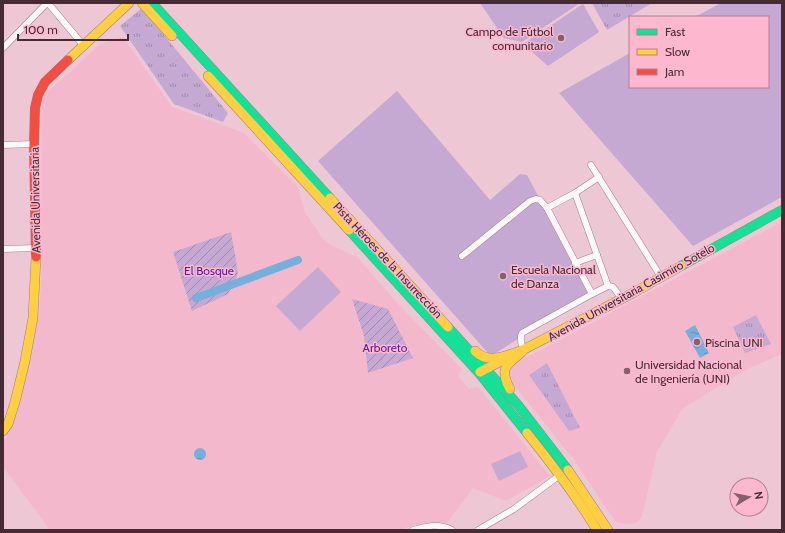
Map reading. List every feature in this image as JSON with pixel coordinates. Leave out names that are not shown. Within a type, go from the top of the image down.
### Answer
[{"type":"main road","name":"Avenida Universitaria","points":[[3,431],[8,424],[15,402],[33,318],[36,248],[34,108],[38,95],[45,82],[130,3]]},
{"type":"main road","name":"Pista Héroes de la Insurrección","points":[[142,3],[483,371],[518,405],[568,470],[608,530]]},
{"type":"main road","name":"Pista Héroes de la Insurrección","points":[[152,3],[397,272],[461,340],[560,475],[597,530]]},
{"type":"main road","name":"Avenida Universitaria Casimiro Sotelo","points":[[483,371],[622,299],[782,210]]},
{"type":"main road","points":[[461,340],[479,355],[489,358],[500,357],[524,350]]},
{"type":"main road","points":[[518,405],[505,382],[504,374],[507,365],[524,350]]},
{"type":"street","points":[[3,48],[48,3],[84,46]]},
{"type":"street","points":[[3,145],[34,144]]},
{"type":"street","points":[[591,165],[661,277]]},
{"type":"street","points":[[547,208],[575,193],[599,177]]},
{"type":"street","points":[[575,193],[608,286]]},
{"type":"street","points":[[462,256],[530,201],[540,200],[547,208],[592,294]]},
{"type":"street","points":[[3,249],[36,248]]},
{"type":"street","points":[[575,263],[597,255]]},
{"type":"street","points":[[524,350],[520,337],[522,334],[592,294],[608,286],[613,287],[622,299]]},
{"type":"street","points":[[478,530],[514,509],[560,475]]},
{"type":"street","points":[[413,530],[436,525],[445,526],[452,530]]},
{"type":"shaded area","points":[[123,37],[172,107],[244,133],[298,187],[305,212],[323,239],[332,246],[357,257],[399,305],[462,369],[458,376],[469,389],[478,387],[550,476],[506,501],[473,488],[446,523],[423,523],[398,530],[50,530],[3,467],[3,444],[17,414],[39,312],[41,287],[42,102],[44,95],[47,92],[99,45],[113,39]]},
{"type":"shaded area","name":"Universidad Nacional de Ingeniería (UNI)","points":[[782,222],[782,354],[747,369],[682,409],[657,452],[642,516],[638,522],[631,524],[615,521],[574,460],[514,385],[510,378],[510,373],[513,367],[518,362]]},
{"type":"green space","points":[[480,3],[580,3],[522,42],[504,38]]},
{"type":"green space","points":[[592,3],[652,3],[629,16],[607,30]]},
{"type":"green space","points":[[721,3],[782,3],[782,197],[693,246],[559,93],[629,54],[629,88],[769,88],[769,16],[697,16]]},
{"type":"green space","name":"Campo de Fútbol comunitario","points":[[583,4],[599,32],[548,66],[523,44]]},
{"type":"green space","points":[[142,8],[228,113],[223,122],[174,104],[120,26]]},
{"type":"green space","points":[[397,91],[490,200],[520,174],[527,175],[590,293],[496,353],[488,353],[318,161]]},
{"type":"green space","name":"El Bosque","points":[[231,232],[238,274],[228,294],[192,311],[173,252]]},
{"type":"green space","points":[[318,267],[341,292],[300,331],[276,306]]},
{"type":"green space","name":"Arboreto","points":[[352,299],[388,309],[413,358],[368,373],[364,336]]},
{"type":"green space","points":[[756,315],[771,344],[745,353],[733,327]]},
{"type":"green space","points":[[547,363],[580,428],[569,431],[529,375]]},
{"type":"green space","points":[[520,451],[528,467],[499,481],[491,464]]},
{"type":"water","name":"Piscina UNI","points":[[695,325],[709,353],[700,358],[685,331]]},
{"type":"water","points":[[200,448],[204,450],[206,454],[204,458],[200,460],[196,458],[194,454],[196,450]]},
{"type":"waterway","points":[[196,298],[298,260]]},
{"type":"traffic: fast","points":[[152,3],[330,198]]},
{"type":"traffic: fast","points":[[681,266],[782,210]]},
{"type":"traffic: fast","points":[[349,230],[479,373],[527,433]]},
{"type":"traffic: fast","points":[[448,327],[518,405],[568,470]]},
{"type":"traffic: slow","points":[[68,60],[129,3]]},
{"type":"traffic: slow","points":[[142,3],[172,36]]},
{"type":"traffic: slow","points":[[208,76],[349,230]]},
{"type":"traffic: slow","points":[[330,198],[448,327]]},
{"type":"traffic: slow","points":[[3,431],[8,424],[15,402],[25,361],[33,318],[36,257]]},
{"type":"traffic: slow","points":[[480,372],[633,293],[681,266]]},
{"type":"traffic: slow","points":[[475,351],[486,357],[498,358],[523,350]]},
{"type":"traffic: slow","points":[[510,389],[505,377],[506,368],[508,364],[522,352]]},
{"type":"traffic: slow","points":[[527,433],[564,480],[597,530]]},
{"type":"traffic: slow","points":[[568,470],[608,530]]},
{"type":"traffic: jam","points":[[36,257],[34,144],[35,108],[38,95],[45,82],[68,60]]},
{"type":"place","name":"Campo de Fútbol comunitario","points":[[561,38]]},
{"type":"place","name":"Escuela Nacional de Danza","points":[[503,276]]},
{"type":"place","name":"Piscina UNI","points":[[697,342]]},
{"type":"place","name":"Universidad Nacional de Ingeniería (UNI)","points":[[627,371]]}]
